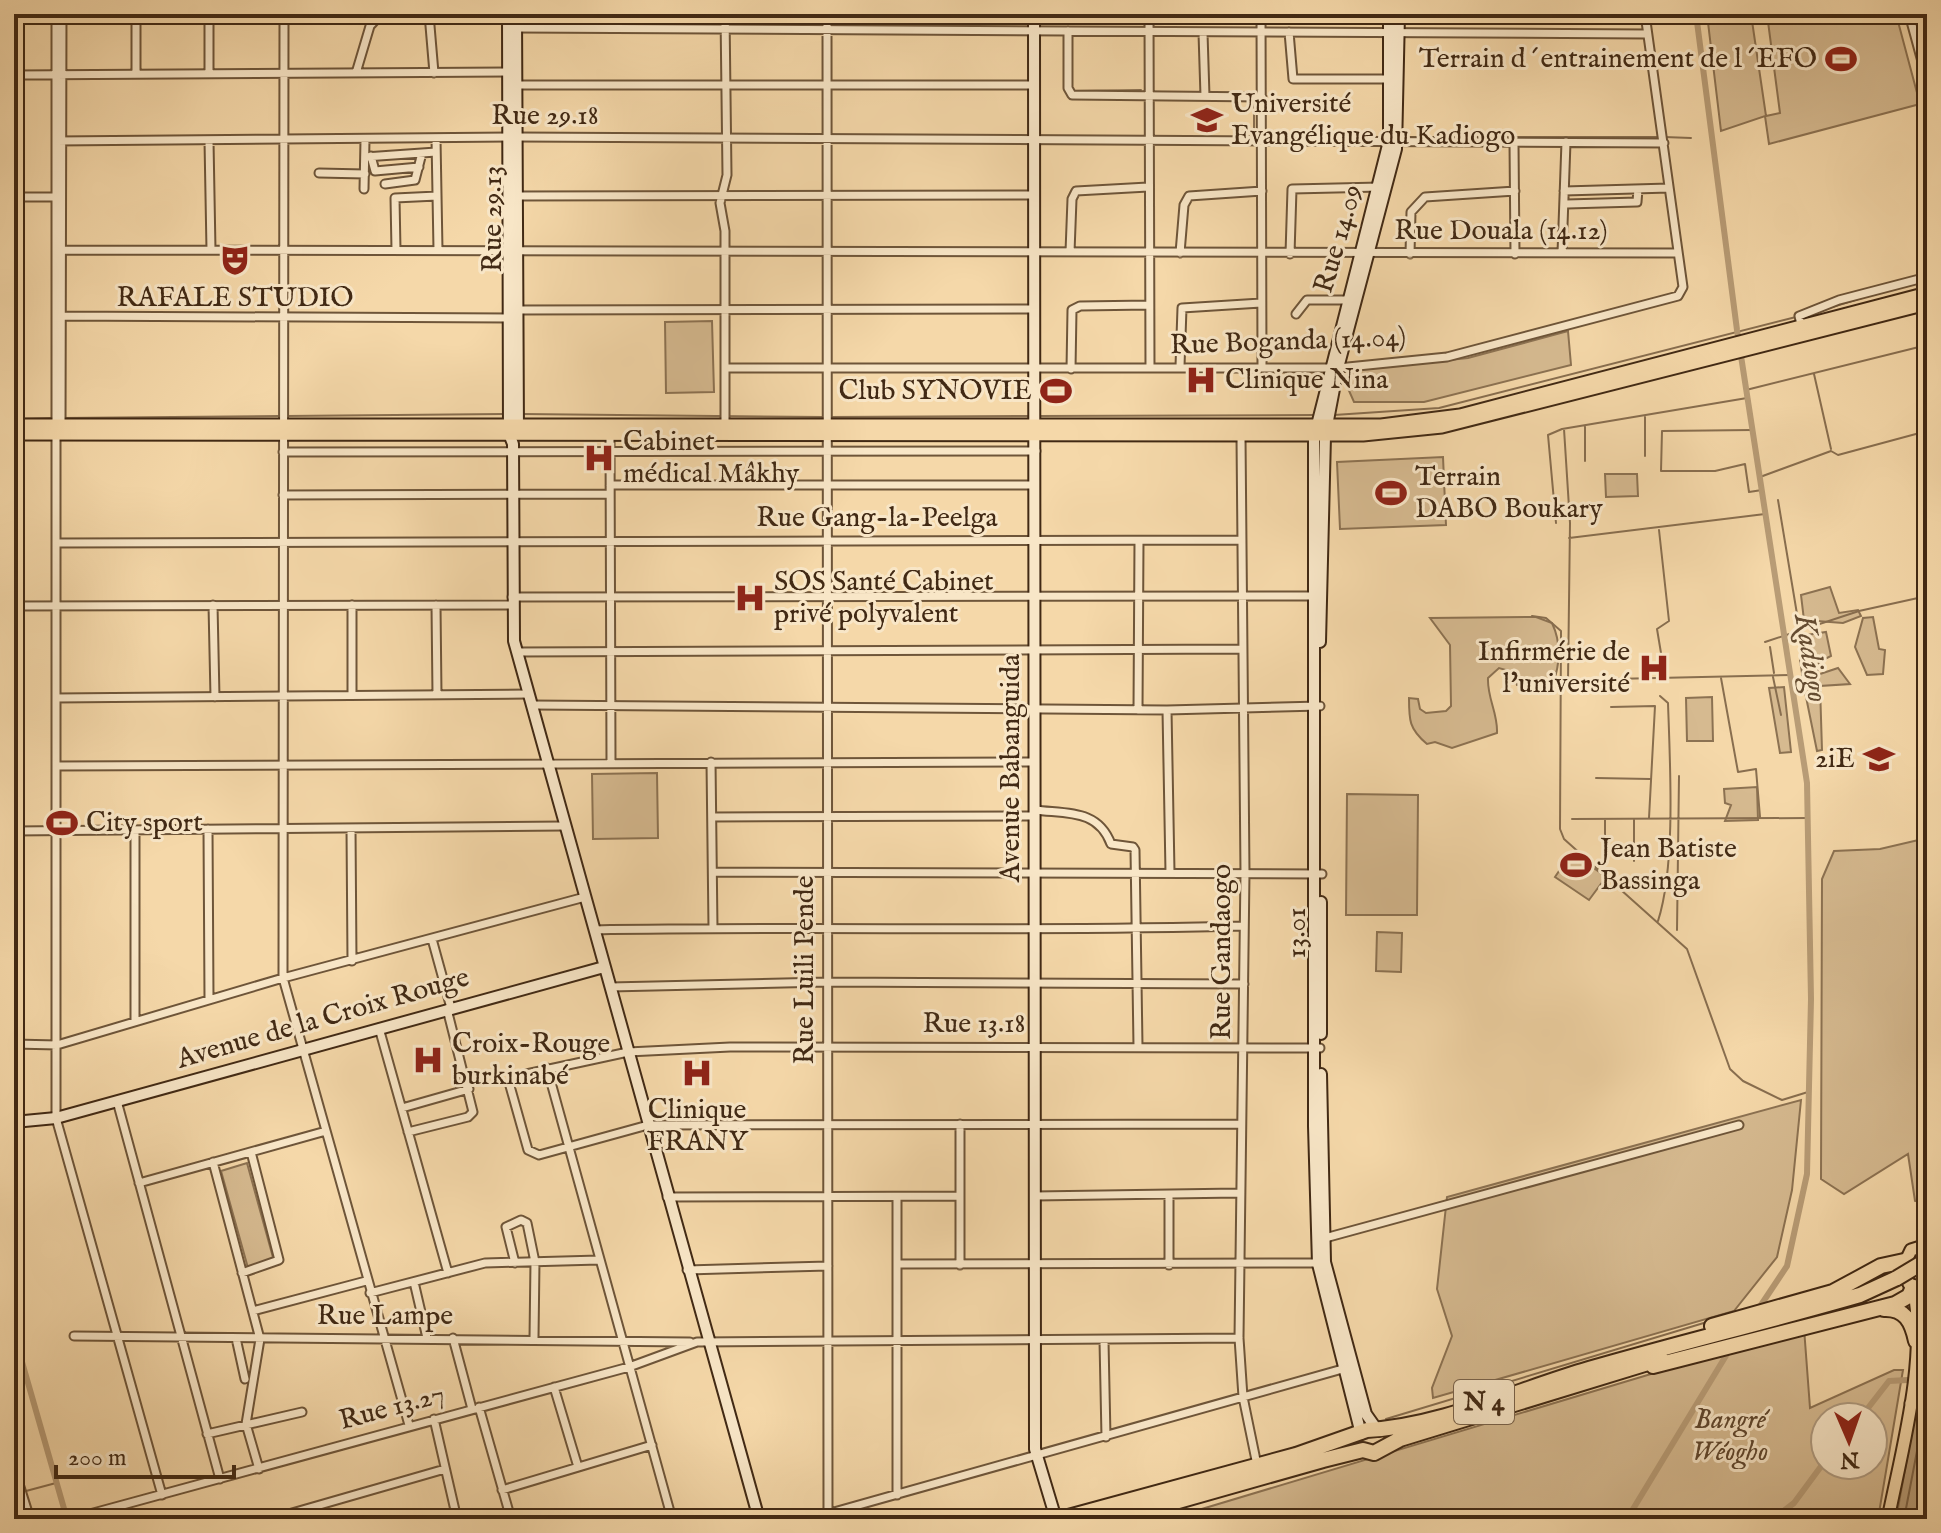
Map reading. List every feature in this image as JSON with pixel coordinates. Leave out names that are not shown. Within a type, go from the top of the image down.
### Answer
[{"type":"highway","name":"N 4","points":[[1910,1285],[1927,1260]]},
{"type":"highway","points":[[1590,1376],[1733,1320],[1833,1292],[1881,1266],[1904,1261]]},
{"type":"highway","name":"N 4","points":[[1115,1519],[1363,1450],[1374,1453],[1380,1438],[1420,1422],[1590,1376],[1849,1298],[1910,1285],[1927,1269]]},
{"type":"highway","points":[[1590,1376],[1872,1311],[1903,1301],[1910,1285]]},
{"type":"highway","points":[[1872,1311],[1894,1309],[1922,1336]]},
{"type":"highway","name":"N 4","points":[[1059,1519],[1257,1466],[1367,1430],[1380,1438]]},
{"type":"highway","points":[[1361,1434],[1359,1443],[1363,1450]]},
{"type":"main road","points":[[1036,430],[1241,437],[1320,432],[1460,415],[1727,350],[1927,293]]},
{"type":"main road","points":[[1803,330],[1927,304]]},
{"type":"main road","points":[[14,425],[58,430]]},
{"type":"main road","points":[[513,435],[725,426],[826,431]]},
{"type":"main road","points":[[14,434],[58,430],[283,430],[513,435],[1036,430],[1320,432]]},
{"type":"main road","points":[[1922,1336],[1917,1305],[1903,1273],[1904,1261],[1911,1250],[1927,1245]]},
{"type":"main road","points":[[1888,1519],[1927,1304]]},
{"type":"street","points":[[59,14],[56,1118],[162,1495]]},
{"type":"street","points":[[136,14],[136,74]]},
{"type":"street","points":[[209,14],[209,74]]},
{"type":"street","points":[[284,14],[283,978],[409,1425]]},
{"type":"street","points":[[356,73],[370,26],[381,14]]},
{"type":"street","points":[[429,14],[434,73]]},
{"type":"street","points":[[508,14],[512,137],[512,601],[517,652],[687,1270],[702,1341],[759,1519]]},
{"type":"street","name":"Rue 29.13","points":[[512,250],[517,196],[512,137],[516,14]]},
{"type":"street","points":[[725,14],[726,182],[722,195],[725,426]]},
{"type":"street","name":"Rue Luili Pende","points":[[827,14],[828,1514]]},
{"type":"street","name":"Avenue Babanguida","points":[[1034,14],[1036,1456],[1059,1519]]},
{"type":"street","points":[[1149,14],[1150,368]]},
{"type":"street","points":[[1261,14],[1262,366]]},
{"type":"street","name":"Rue 14.09","points":[[1333,368],[1366,253],[1393,141],[1394,32],[1389,14]]},
{"type":"street","name":"Rue 14.09","points":[[1320,432],[1347,300],[1366,253],[1393,141],[1390,79],[1394,32],[1399,14]]},
{"type":"street","points":[[1645,14],[1678,253]]},
{"type":"street","points":[[1909,14],[1927,80]]},
{"type":"street","points":[[516,28],[1647,34]]},
{"type":"street","points":[[1068,31],[1070,93],[1262,97]]},
{"type":"street","points":[[1289,32],[1293,79],[1390,79]]},
{"type":"street","points":[[1203,33],[1205,96]]},
{"type":"street","points":[[14,75],[508,72]]},
{"type":"street","points":[[516,85],[1034,85]]},
{"type":"street","name":"Rue 29.18","points":[[59,141],[512,137],[1664,143]]},
{"type":"street","points":[[436,139],[438,250]]},
{"type":"street","points":[[365,140],[375,171],[419,167]]},
{"type":"street","points":[[58,250],[56,197],[59,141]]},
{"type":"street","points":[[209,141],[211,250]]},
{"type":"street","points":[[1562,253],[1567,204],[1564,191],[1566,142]]},
{"type":"street","points":[[1514,143],[1515,254]]},
{"type":"street","points":[[368,157],[436,152]]},
{"type":"street","points":[[385,184],[415,180],[422,153]]},
{"type":"street","points":[[364,189],[368,157]]},
{"type":"street","points":[[319,173],[365,174]]},
{"type":"street","points":[[1070,252],[1073,196],[1081,188],[1148,187]]},
{"type":"street","points":[[1290,254],[1292,189],[1380,187]]},
{"type":"street","points":[[1564,191],[1669,188]]},
{"type":"street","points":[[1567,204],[1637,202],[1638,189]]},
{"type":"street","points":[[1180,253],[1184,205],[1189,196],[1262,191]]},
{"type":"street","points":[[1410,254],[1411,212],[1425,197],[1515,191]]},
{"type":"street","points":[[517,196],[1035,195]]},
{"type":"street","points":[[396,250],[395,198],[437,196]]},
{"type":"street","points":[[14,197],[56,197]]},
{"type":"street","name":"Rue Douala (14.12)","points":[[58,250],[1261,255],[1678,253]]},
{"type":"street","name":"Rue Boganda (14.04)","points":[[725,368],[1333,368],[1447,357],[1678,296],[1683,287],[1678,253]]},
{"type":"street","points":[[1803,330],[1799,316],[1927,277]]},
{"type":"street","points":[[1296,314],[1307,300],[1347,300]]},
{"type":"street","points":[[1180,366],[1182,308],[1261,303]]},
{"type":"street","points":[[1071,369],[1071,313],[1080,306],[1149,305]]},
{"type":"street","points":[[58,316],[283,318],[724,310],[1035,309]]},
{"type":"street","name":"13.01","points":[[1320,432],[1317,1048],[1322,1263],[1350,1367],[1366,1414],[1380,1438]]},
{"type":"street","points":[[283,452],[513,435],[610,451],[1036,451]]},
{"type":"street","points":[[610,435],[611,763]]},
{"type":"street","name":"Rue Gandaogo","points":[[1241,437],[1245,873],[1244,1046],[1238,1193],[1239,1338],[1243,1397],[1257,1466]]},
{"type":"street","points":[[283,495],[512,495],[826,484],[1035,485]]},
{"type":"street","name":"Rue Gang-la-Peelga","points":[[58,543],[1242,540]]},
{"type":"street","points":[[1138,710],[1139,541]]},
{"type":"street","points":[[14,606],[436,605],[610,596],[1317,596]]},
{"type":"street","points":[[213,605],[215,697]]},
{"type":"street","points":[[352,605],[352,695]]},
{"type":"street","points":[[436,605],[437,695]]},
{"type":"street","points":[[517,652],[1242,649]]},
{"type":"street","points":[[56,698],[437,695],[610,707],[1138,710],[1317,705]]},
{"type":"street","points":[[1167,710],[1170,872]]},
{"type":"street","points":[[711,762],[713,928]]},
{"type":"street","points":[[57,766],[1035,762]]},
{"type":"street","points":[[713,817],[1035,813],[1085,816],[1103,826],[1111,844],[1133,847],[1137,872],[1138,1046]]},
{"type":"street","points":[[14,831],[564,826]]},
{"type":"street","points":[[351,828],[352,961]]},
{"type":"street","points":[[208,829],[209,999]]},
{"type":"street","points":[[135,831],[135,1021]]},
{"type":"street","points":[[713,872],[1318,874]]},
{"type":"street","points":[[14,1044],[57,1045],[283,978],[585,897]]},
{"type":"street","points":[[594,930],[827,927],[1035,931],[1244,926]]},
{"type":"street","points":[[408,1132],[470,1116],[474,1110],[432,939]]},
{"type":"street","name":"Avenue de la Croix Rouge","points":[[14,1122],[56,1118],[604,967]]},
{"type":"street","points":[[610,987],[827,982],[1244,984]]},
{"type":"street","points":[[379,1028],[448,1273]]},
{"type":"street","name":"Rue 13.18","points":[[568,1147],[539,1155],[528,1150],[511,1089],[517,1076],[628,1052],[827,1047],[1317,1048]]},
{"type":"street","name":"13.01","points":[[1317,1048],[1325,1238],[1322,1263]]},
{"type":"street","points":[[547,1068],[672,1519]]},
{"type":"street","points":[[402,1108],[469,1089]]},
{"type":"street","points":[[117,1101],[220,1479]]},
{"type":"street","points":[[960,1124],[960,1265]]},
{"type":"street","points":[[568,1147],[648,1125],[1241,1124]]},
{"type":"street","points":[[1325,1238],[1739,1125]]},
{"type":"street","points":[[139,1183],[326,1131]]},
{"type":"street","points":[[242,1273],[279,1260],[251,1152]]},
{"type":"street","points":[[213,1162],[260,1339],[246,1424],[259,1469]]},
{"type":"street","points":[[1035,1196],[1169,1197],[1238,1193]]},
{"type":"street","points":[[667,1197],[960,1196]]},
{"type":"street","points":[[1169,1197],[1169,1265]]},
{"type":"street","points":[[897,1198],[897,1495]]},
{"type":"street","points":[[515,1263],[506,1227],[521,1220],[527,1223],[535,1262],[534,1338]]},
{"type":"street","points":[[370,1293],[485,1263],[599,1260]]},
{"type":"street","points":[[897,1264],[1322,1263]]},
{"type":"street","points":[[687,1270],[828,1266]]},
{"type":"street","points":[[253,1311],[366,1281]]},
{"type":"street","points":[[414,1282],[427,1338]]},
{"type":"street","name":"Rue Lampe","points":[[74,1336],[702,1341],[1239,1338]]},
{"type":"street","points":[[236,1338],[245,1379]]},
{"type":"street","points":[[453,1338],[511,1519]]},
{"type":"street","name":"Rue 13.27","points":[[86,1515],[629,1367],[702,1341]]},
{"type":"street","points":[[1104,1341],[1106,1437]]},
{"type":"street","points":[[809,1519],[1350,1367]]},
{"type":"street","name":"13.01","points":[[1350,1367],[1361,1434]]},
{"type":"street","points":[[554,1387],[578,1467]]},
{"type":"street","points":[[1909,1403],[1927,1403]]},
{"type":"street","points":[[207,1434],[302,1412]]},
{"type":"street","points":[[434,1419],[457,1519]]},
{"type":"street","points":[[502,1490],[652,1445]]},
{"type":"street","points":[[14,1468],[16,1486],[30,1519]]},
{"type":"street","points":[[271,1519],[445,1469]]},
{"type":"green space","name":"Terrain d´entrainement de l´EFO","points":[[1707,14],[1751,14],[1766,116],[1780,113],[1767,14],[1896,14],[1920,104],[1769,144],[1765,116],[1721,131]]},
{"type":"green space","points":[[712,321],[714,392],[666,393],[665,322]]},
{"type":"green space","points":[[1568,331],[1571,365],[1424,402],[1354,402],[1346,384],[1349,373],[1354,370],[1468,358]]},
{"type":"green space","name":"Terrain DABO Boukary","points":[[1443,457],[1446,525],[1340,529],[1337,462]]},
{"type":"green space","points":[[1605,474],[1637,474],[1638,496],[1606,497]]},
{"type":"green space","points":[[1830,587],[1839,613],[1858,610],[1861,616],[1843,623],[1804,620],[1801,595]]},
{"type":"green space","points":[[1536,617],[1552,623],[1557,638],[1558,661],[1553,684],[1517,685],[1513,672],[1499,668],[1488,678],[1497,733],[1452,748],[1435,742],[1427,744],[1411,724],[1409,698],[1418,699],[1420,709],[1426,713],[1446,711],[1451,706],[1450,645],[1430,618]]},
{"type":"green space","points":[[1873,617],[1879,649],[1885,650],[1883,674],[1867,675],[1855,647],[1863,618]]},
{"type":"green space","points":[[1826,632],[1831,656],[1819,662],[1817,675],[1838,668],[1850,684],[1820,686],[1822,750],[1817,751],[1804,687],[1809,686],[1804,686],[1800,660],[1807,635]]},
{"type":"green space","points":[[1784,687],[1791,752],[1780,753],[1769,688]]},
{"type":"green space","points":[[1712,697],[1713,741],[1687,741],[1686,698]]},
{"type":"green space","points":[[657,773],[658,838],[593,839],[592,774]]},
{"type":"green space","points":[[1757,787],[1758,820],[1725,821],[1731,805],[1725,803],[1724,789]]},
{"type":"green space","points":[[1347,794],[1418,795],[1417,915],[1346,915]]},
{"type":"green space","points":[[1927,838],[1927,1203],[1915,1201],[1908,1154],[1844,1194],[1821,1179],[1822,879],[1834,851],[1880,849]]},
{"type":"green space","name":"Jean Batiste Bassinga","points":[[1572,852],[1606,877],[1589,900],[1555,877]]},
{"type":"green space","points":[[1377,932],[1402,933],[1401,972],[1376,971]]},
{"type":"green space","points":[[1801,1100],[1792,1190],[1777,1257],[1734,1311],[1433,1398],[1432,1388],[1452,1336],[1437,1289],[1447,1197]]},
{"type":"green space","points":[[247,1163],[274,1261],[248,1268],[221,1171]]},
{"type":"green space","name":"Bangré Wéogho","points":[[1804,1328],[1809,1401],[1809,1481],[1884,1481],[1878,1519],[1196,1519],[1195,1511]]},
{"type":"green space","name":"Bangré Wéogho","points":[[1894,1370],[1903,1370],[1889,1453],[1889,1401],[1825,1401]]},
{"type":"water","points":[[1927,1410],[1927,1519],[1896,1519],[1914,1420]]},
{"type":"waterway","name":"Kadiogo","points":[[1696,14],[1737,330],[1807,783],[1811,999],[1807,1174],[1787,1266],[1761,1305]]},
{"type":"waterway","points":[[1072,91],[1141,90]]},
{"type":"waterway","points":[[1254,100],[1254,135]]},
{"type":"waterway","points":[[1265,134],[1379,137]]},
{"type":"waterway","points":[[1400,137],[1657,137]]},
{"type":"waterway","points":[[1664,137],[1691,138]]},
{"type":"waterway","points":[[1829,308],[1865,297]]},
{"type":"waterway","points":[[1334,415],[1439,408],[1796,317]]},
{"type":"waterway","points":[[1746,390],[1927,345]]},
{"type":"waterway","points":[[1814,374],[1831,449]]},
{"type":"waterway","points":[[1556,523],[1548,435],[1562,429],[1747,398]]},
{"type":"waterway","points":[[286,416],[504,414]]},
{"type":"waterway","points":[[522,414],[823,417]]},
{"type":"waterway","points":[[1038,416],[1315,415]]},
{"type":"waterway","points":[[62,418],[280,416]]},
{"type":"waterway","points":[[830,417],[1031,416]]},
{"type":"waterway","points":[[1645,417],[1645,456]]},
{"type":"waterway","points":[[14,419],[52,418]]},
{"type":"waterway","points":[[1585,426],[1585,461]]},
{"type":"waterway","points":[[1564,429],[1570,523],[1568,680],[1790,675]]},
{"type":"waterway","points":[[1752,430],[1662,431],[1661,471],[1715,471],[1745,464],[1749,492],[1762,490]]},
{"type":"waterway","points":[[1760,477],[1831,451],[1838,455],[1927,431]]},
{"type":"waterway","points":[[1778,500],[1800,632]]},
{"type":"waterway","points":[[1569,538],[1765,514]]},
{"type":"waterway","points":[[1659,530],[1669,621],[1657,629],[1665,677]]},
{"type":"waterway","points":[[1765,642],[1859,611],[1927,596]]},
{"type":"waterway","points":[[1532,616],[1546,618],[1561,631],[1560,829],[1564,839],[1687,949],[1730,1069],[1743,1081],[1782,1100],[1808,1092]]},
{"type":"waterway","points":[[1770,647],[1774,673]]},
{"type":"waterway","points":[[1773,677],[1781,715]]},
{"type":"waterway","points":[[1721,678],[1738,772],[1756,769],[1760,817]]},
{"type":"waterway","points":[[1658,921],[1664,898],[1670,843],[1668,703],[1660,696]]},
{"type":"waterway","points":[[1611,707],[1655,706],[1649,818]]},
{"type":"waterway","points":[[1677,930],[1679,776]]},
{"type":"waterway","points":[[1596,778],[1650,779]]},
{"type":"waterway","points":[[1572,819],[1808,818]]},
{"type":"waterway","points":[[1634,819],[1634,861]]},
{"type":"waterway","points":[[1605,820],[1605,863]]},
{"type":"waterway","points":[[1386,1419],[1707,1322]]},
{"type":"waterway","points":[[14,1334],[67,1519]]},
{"type":"waterway","name":"Kadiogo","points":[[1627,1519],[1727,1354]]},
{"type":"waterway","points":[[1873,1401],[1889,1381],[1927,1379]]},
{"type":"waterway","points":[[1773,1519],[1794,1503],[1810,1481]]},
{"type":"waterway","points":[[26,1491],[56,1483]]},
{"type":"place","name":"Terrain d´entrainement de l´EFO","points":[[1841,59]]},
{"type":"place","name":"Université Evangélique du Kadiogo","points":[[1207,120]]},
{"type":"place","name":"RAFALE STUDIO","points":[[235,260]]},
{"type":"place","name":"Clinique Nina","points":[[1201,380]]},
{"type":"place","name":"Club SYNOVIE","points":[[1056,391]]},
{"type":"place","name":"Cabinet médical Mâkhy","points":[[599,458]]},
{"type":"place","name":"Terrain DABO Boukary","points":[[1391,493]]},
{"type":"place","name":"SOS Santé Cabinet privé polyvalent","points":[[750,598]]},
{"type":"place","name":"Infirmérie de l'université","points":[[1654,668]]},
{"type":"place","name":"2iE","points":[[1879,759]]},
{"type":"place","name":"City sport","points":[[62,823]]},
{"type":"place","name":"Jean Batiste Bassinga","points":[[1576,865]]},
{"type":"place","name":"Croix-Rouge burkinabé","points":[[428,1060]]},
{"type":"place","name":"Clinique FRANY","points":[[697,1073]]}]
